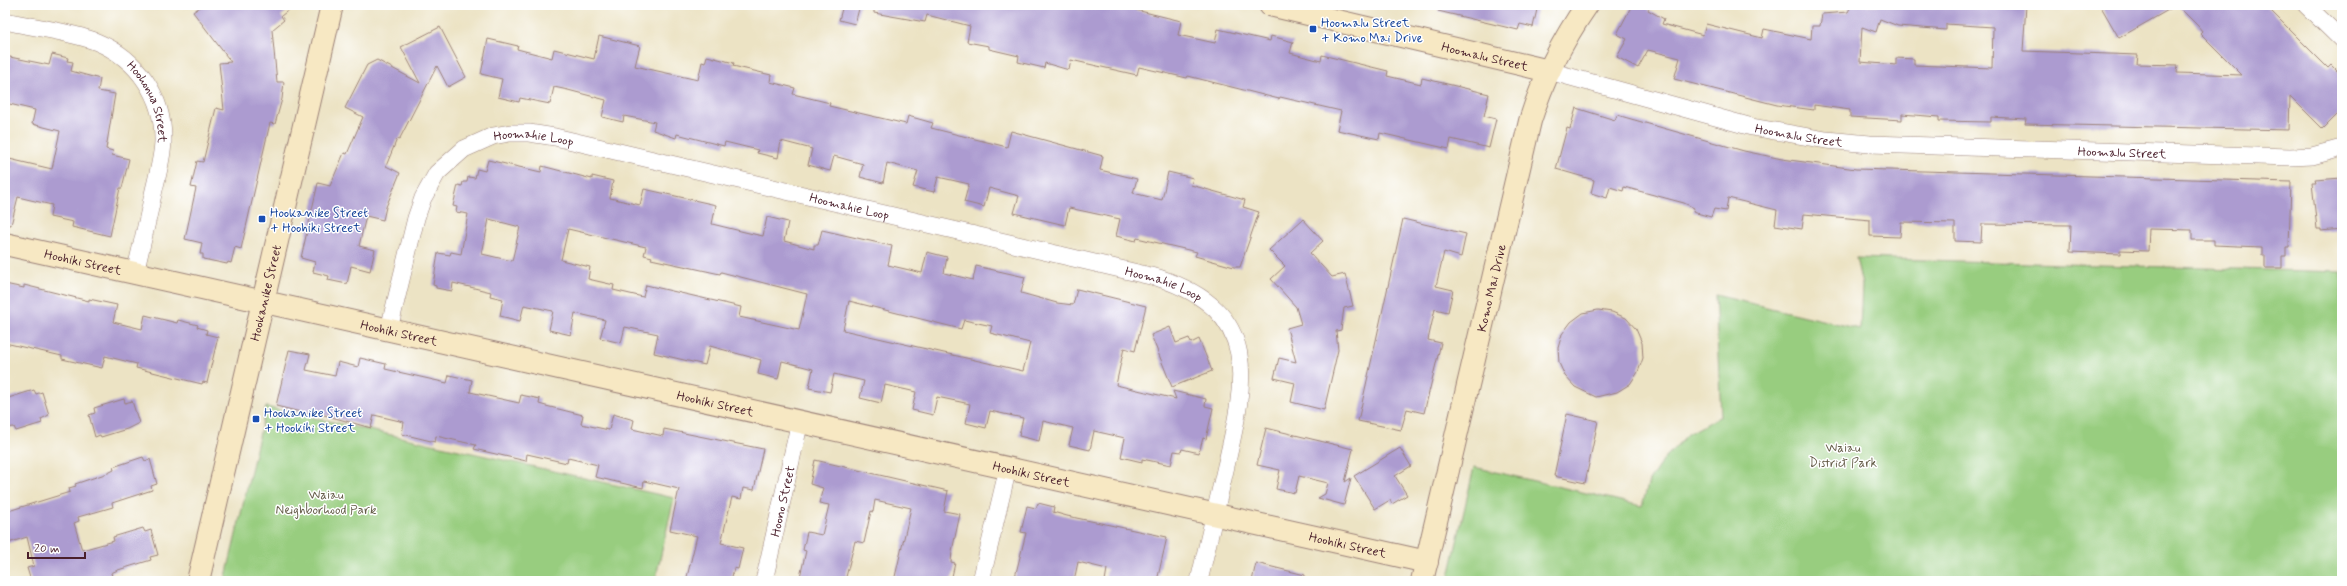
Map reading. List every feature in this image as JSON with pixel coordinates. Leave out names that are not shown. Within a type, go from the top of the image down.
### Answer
[{"type":"street","name":"Hookanike Street","points":[[198,581],[332,5]]},
{"type":"street","name":"Hoomalu Street","points":[[1270,5],[1549,71],[1752,127],[1826,140],[1877,144],[2290,157],[2312,156],[2342,148]]},
{"type":"street","name":"Komo Mai Drive","points":[[1424,571],[1536,99],[1564,40],[1587,5]]},
{"type":"street","points":[[2306,5],[2342,40]]},
{"type":"street","name":"Hoohonua Street","points":[[5,21],[95,41],[110,48],[134,66],[145,78],[154,95],[160,112],[163,143],[135,273]]},
{"type":"street","name":"Hoomahie Loop","points":[[389,329],[416,218],[423,198],[437,173],[464,149],[493,136],[516,133],[555,137],[1152,276],[1175,283],[1191,291],[1220,314],[1229,325],[1239,349],[1242,366],[1239,409],[1199,581]]},
{"type":"street","name":"Hoohiki Street","points":[[5,244],[1215,514],[1424,571]]},
{"type":"street","name":"Hoono Street","points":[[764,581],[800,421]]},
{"type":"street","points":[[981,581],[1008,468]]},
{"type":"green space","name":"Waiau District Park","points":[[1856,258],[2342,272],[2342,581],[1448,581],[1474,467],[1642,506],[1649,481],[1663,460],[1688,434],[1721,416],[1715,295],[1860,329],[1862,285]]},
{"type":"green space","name":"Waiau Neighborhood Park","points":[[266,407],[674,498],[655,581],[225,581]]},
{"type":"building","points":[[203,5],[295,5],[281,16],[284,20],[272,30],[277,82],[284,82],[282,99],[275,124],[270,123],[241,249],[235,247],[231,263],[228,262],[227,264],[203,259],[203,254],[200,254],[202,243],[185,239],[196,188],[191,187],[197,161],[203,162],[216,108],[224,110],[219,63],[231,62],[193,12]]},
{"type":"building","points":[[843,5],[860,5],[855,24],[839,20]]},
{"type":"building","points":[[874,5],[1124,5],[1136,8],[1136,10],[1181,21],[1178,35],[1215,43],[1218,29],[1270,41],[1271,36],[1293,42],[1290,53],[1321,61],[1322,55],[1388,71],[1387,76],[1421,84],[1422,78],[1489,94],[1484,116],[1496,119],[1489,148],[1451,139],[1449,149],[1380,133],[1379,139],[1337,130],[1341,111],[1280,97],[1279,99],[1188,76],[1187,78],[1139,67],[1137,75],[1071,60],[1069,70],[1045,63],[1044,68],[1018,62],[1019,56],[989,49],[989,46],[967,42],[970,26],[927,15],[925,22],[874,13]]},
{"type":"building","points":[[1439,5],[1538,5],[1533,27],[1520,24],[1518,30],[1438,11]]},
{"type":"building","points":[[1632,5],[1651,5],[1648,10],[1664,19],[1662,24],[1703,35],[1706,24],[1762,38],[1764,29],[1811,39],[1812,26],[1820,26],[1822,14],[1848,12],[1850,8],[1846,5],[2026,5],[2023,51],[2138,55],[2137,64],[2178,65],[2177,73],[2242,75],[2200,33],[2202,31],[2198,26],[2177,5],[2265,5],[2328,68],[2331,65],[2342,76],[2342,110],[2323,129],[2290,96],[2289,130],[2025,124],[2026,119],[1991,117],[1991,122],[1939,121],[1939,117],[1902,114],[1902,120],[1850,117],[1850,110],[1814,105],[1814,110],[1777,105],[1674,79],[1680,58],[1648,50],[1638,68],[1617,57],[1627,39],[1617,34]],"holes":[[[1880,19],[1898,26],[1946,30],[1946,24],[1993,27],[1992,68],[1914,65],[1914,59],[1896,58],[1896,65],[1860,62],[1862,27],[1876,32]]]},
{"type":"building","points":[[2100,5],[2177,5],[2119,38]]},
{"type":"building","points":[[440,27],[466,77],[448,87],[437,66],[399,140],[397,139],[386,166],[400,173],[386,207],[383,220],[366,216],[359,246],[375,250],[370,271],[351,266],[347,284],[328,280],[329,276],[313,272],[315,262],[301,258],[318,183],[330,186],[344,153],[347,154],[363,117],[345,108],[367,65],[377,60],[420,83],[401,47]]},
{"type":"building","points":[[599,36],[640,46],[635,66],[698,80],[702,62],[705,63],[707,56],[734,63],[733,66],[771,75],[770,82],[795,88],[793,94],[830,103],[829,106],[906,124],[908,116],[933,123],[931,128],[1007,147],[1011,131],[1103,156],[1100,170],[1137,179],[1133,193],[1162,200],[1168,172],[1193,178],[1191,185],[1245,200],[1243,207],[1259,212],[1240,267],[1234,267],[1195,256],[1197,252],[1137,238],[1136,241],[1116,236],[1120,219],[1069,208],[1065,225],[1035,218],[1014,213],[1019,196],[989,188],[984,207],[964,202],[969,184],[938,177],[934,192],[913,187],[918,171],[887,163],[883,183],[860,177],[863,164],[834,156],[830,171],[808,165],[812,149],[781,141],[778,158],[757,153],[758,150],[725,142],[724,146],[677,134],[676,138],[653,130],[655,122],[624,116],[623,122],[602,117],[606,100],[568,90],[554,87],[550,104],[520,98],[519,102],[498,97],[502,79],[481,74],[488,39],[518,46],[517,49],[552,58],[554,49],[594,59]]},
{"type":"building","points":[[52,54],[68,58],[67,61],[73,62],[71,71],[100,79],[98,91],[115,94],[106,149],[113,151],[112,155],[129,159],[122,188],[120,188],[110,236],[72,227],[73,222],[50,217],[52,205],[18,197],[11,225],[5,224],[5,158],[52,169],[60,131],[32,124],[35,110],[5,103],[5,56],[49,65]]},
{"type":"building","points":[[1576,108],[1615,120],[1617,115],[1744,151],[1782,159],[1856,169],[2291,182],[2289,247],[2286,247],[2286,256],[2282,256],[2282,268],[2265,268],[2265,255],[2262,255],[2262,247],[2214,245],[2214,240],[2192,240],[2192,230],[2149,229],[2148,251],[2120,250],[2120,254],[2070,252],[2071,225],[1982,224],[1981,242],[1955,241],[1955,223],[1901,222],[1900,237],[1870,236],[1870,220],[1804,214],[1802,229],[1775,225],[1777,210],[1728,198],[1726,211],[1714,209],[1711,217],[1693,212],[1694,208],[1684,203],[1624,187],[1623,191],[1610,187],[1607,198],[1591,193],[1594,180],[1556,169],[1567,128],[1570,129]]},
{"type":"building","points":[[488,160],[541,172],[542,166],[592,179],[592,176],[613,181],[610,198],[640,205],[644,189],[716,205],[712,224],[749,233],[763,236],[767,217],[788,222],[784,241],[814,249],[814,245],[818,245],[822,230],[892,246],[888,265],[922,273],[927,252],[947,257],[944,273],[973,280],[976,266],[1025,277],[1021,293],[1057,303],[1073,305],[1077,289],[1146,306],[1135,351],[1124,348],[1116,385],[1176,399],[1173,391],[1206,399],[1205,406],[1213,408],[1206,439],[1203,438],[1199,453],[1182,449],[1181,452],[1174,451],[1171,465],[1142,459],[1142,462],[1121,457],[1125,438],[1094,431],[1090,450],[1069,445],[1073,428],[1043,421],[1039,441],[1019,436],[1023,418],[990,411],[986,428],[966,423],[970,404],[937,397],[933,415],[912,410],[916,392],[885,385],[881,403],[860,398],[864,381],[834,374],[830,392],[809,388],[813,369],[782,361],[778,379],[758,374],[761,360],[710,346],[705,365],[654,353],[658,334],[625,327],[621,343],[600,338],[605,320],[575,313],[571,335],[549,330],[553,311],[524,305],[520,321],[500,316],[503,299],[490,296],[491,292],[453,283],[452,291],[436,288],[436,286],[433,285],[438,253],[450,255],[451,252],[461,254],[468,214],[456,212],[457,207],[453,206],[458,185],[462,186],[463,182],[467,182],[468,177],[475,178],[477,169],[485,171]],"holes":[[[489,219],[520,227],[512,261],[482,254]],[[568,229],[646,247],[644,255],[652,257],[651,259],[720,274],[721,272],[807,294],[799,330],[739,317],[741,307],[646,285],[643,297],[613,290],[614,285],[588,279],[590,267],[561,260]],[[849,301],[961,329],[964,320],[992,326],[990,333],[1030,343],[1023,371],[843,330]]]},
{"type":"building","points":[[2342,178],[2341,229],[2321,231],[2321,229],[2317,229],[2312,183],[2316,183],[2315,180]]},
{"type":"building","points":[[1303,219],[1323,241],[1310,253],[1332,277],[1345,274],[1353,306],[1344,308],[1341,330],[1336,331],[1338,350],[1324,410],[1291,402],[1295,383],[1274,378],[1279,358],[1296,362],[1287,328],[1301,324],[1296,307],[1271,279],[1285,266],[1269,250]]},
{"type":"building","points":[[1403,219],[1466,234],[1461,257],[1444,252],[1436,286],[1453,290],[1448,312],[1435,309],[1428,340],[1441,343],[1424,413],[1407,409],[1401,430],[1358,421]]},
{"type":"building","points":[[5,284],[24,288],[24,285],[89,301],[89,299],[117,305],[113,322],[142,329],[145,315],[177,323],[178,320],[198,325],[197,327],[207,330],[206,334],[218,337],[207,383],[203,382],[202,384],[136,368],[137,364],[105,356],[102,368],[62,359],[62,356],[5,343]]},
{"type":"building","points":[[1598,310],[1612,312],[1626,318],[1636,329],[1642,343],[1643,358],[1638,372],[1630,384],[1617,392],[1596,397],[1575,387],[1565,376],[1559,363],[1558,348],[1562,334],[1571,322],[1583,313]]},
{"type":"building","points":[[1170,327],[1176,343],[1189,338],[1191,343],[1199,339],[1212,371],[1172,387],[1151,335]]},
{"type":"building","points":[[289,350],[310,354],[306,370],[335,376],[338,362],[358,367],[360,358],[386,364],[385,369],[447,383],[449,375],[472,380],[470,392],[519,403],[521,395],[540,399],[539,404],[583,415],[581,424],[609,430],[613,414],[634,420],[632,429],[663,436],[664,429],[763,449],[754,490],[743,488],[741,499],[732,497],[721,543],[743,548],[738,569],[734,568],[731,581],[686,581],[697,536],[670,530],[679,489],[644,481],[643,488],[595,477],[598,465],[568,458],[567,463],[527,454],[526,461],[474,449],[476,445],[436,436],[435,442],[402,434],[404,422],[374,415],[371,428],[317,413],[317,416],[276,406]]},
{"type":"building","points":[[34,390],[36,394],[42,392],[49,415],[41,419],[42,423],[16,431],[14,427],[5,428],[5,399]]},
{"type":"building","points":[[124,399],[125,403],[132,401],[139,423],[127,429],[101,437],[100,435],[95,437],[89,415],[95,413],[94,408]]},
{"type":"building","points":[[1567,414],[1598,421],[1585,483],[1554,476]]},
{"type":"building","points":[[1266,428],[1353,449],[1345,482],[1351,478],[1344,505],[1318,498],[1325,494],[1328,483],[1299,476],[1295,493],[1276,489],[1280,470],[1257,465]]},
{"type":"building","points":[[1400,448],[1411,466],[1395,476],[1407,495],[1392,504],[1390,500],[1375,509],[1354,476]]},
{"type":"building","points":[[143,457],[145,461],[150,459],[157,484],[151,486],[152,490],[112,503],[113,507],[78,517],[79,521],[74,523],[82,550],[114,541],[113,537],[143,528],[145,532],[151,530],[158,555],[150,557],[151,560],[111,573],[112,576],[99,581],[31,581],[27,568],[34,566],[27,537],[5,544],[5,512],[70,492],[69,488],[76,486],[75,484],[108,473],[114,470],[113,467]]},
{"type":"building","points":[[815,460],[948,491],[944,511],[960,514],[952,551],[951,562],[955,563],[951,581],[894,581],[911,508],[875,500],[864,543],[855,541],[845,581],[799,581],[806,551],[803,550],[807,532],[822,535],[829,505],[819,503],[823,488],[810,484]]},
{"type":"building","points":[[1038,503],[1054,507],[1053,512],[1067,516],[1167,537],[1157,581],[1105,581],[1107,569],[1078,562],[1074,581],[1014,581],[1026,533],[1021,532],[1027,506],[1036,508]]},
{"type":"building","points":[[1256,563],[1305,575],[1304,581],[1252,581]]},
{"type":"place","name":"Hoomalu Street + Komo Mai Drive","points":[[1313,29]]},
{"type":"place","name":"Hookanike Street + Hoohiki Street","points":[[262,219]]},
{"type":"place","name":"Hookanike Street + Hookihi Street","points":[[256,419]]}]
